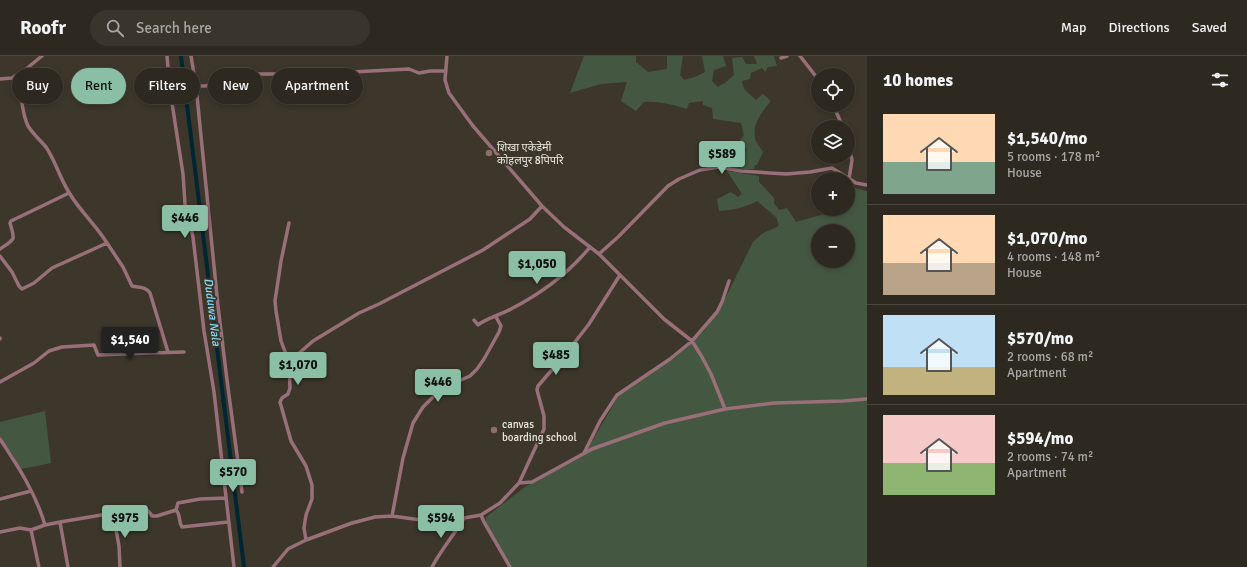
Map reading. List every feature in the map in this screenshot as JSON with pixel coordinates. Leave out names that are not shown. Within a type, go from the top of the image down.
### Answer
[{"type":"street","points":[[27,68],[42,56]]},
{"type":"street","points":[[167,56],[185,204],[193,237],[204,331],[216,406],[234,567]]},
{"type":"street","points":[[191,56],[193,68]]},
{"type":"street","points":[[447,56],[445,80],[449,93],[473,126],[542,206],[564,227],[599,254],[664,319],[692,340],[711,374],[725,409]]},
{"type":"street","points":[[781,58],[787,56]]},
{"type":"street","points":[[800,56],[811,70]]},
{"type":"street","points":[[200,86],[256,74],[313,74],[409,69],[419,72],[446,71]]},
{"type":"street","points":[[0,79],[12,78]]},
{"type":"street","points":[[22,104],[29,127],[46,148],[69,193],[124,267],[132,286],[145,287],[150,292],[168,352]]},
{"type":"street","points":[[198,104],[218,306],[242,492]]},
{"type":"street","points":[[599,254],[618,237],[668,186],[679,179],[700,170],[719,167],[741,171],[786,174],[832,168],[838,172]]},
{"type":"street","points":[[855,183],[867,185]]},
{"type":"street","points":[[0,249],[13,240],[14,235],[10,223],[11,221],[69,193]]},
{"type":"street","points":[[289,362],[313,341],[358,313],[380,304],[483,250],[530,219],[542,206]]},
{"type":"street","points":[[289,223],[275,301],[281,341],[289,362],[290,388],[288,394],[282,398],[280,402],[291,441],[306,466],[312,485],[312,499],[306,515],[304,528],[306,540]]},
{"type":"street","points":[[0,256],[22,289],[34,283],[52,268],[107,243]]},
{"type":"street","points":[[474,320],[478,325],[511,310],[551,286],[581,258],[590,247]]},
{"type":"street","points":[[273,567],[288,549],[306,540],[352,523],[392,516],[428,521],[464,518],[481,515],[500,503],[519,483],[544,429],[544,416],[537,390],[538,386],[589,324],[620,275]]},
{"type":"street","points":[[584,453],[600,421],[617,395],[670,359],[692,340],[717,312],[722,302],[728,282]]},
{"type":"street","points":[[392,516],[403,458],[413,423],[423,407],[439,391],[470,376],[477,369],[499,332],[500,326],[496,317]]},
{"type":"street","points":[[0,382],[34,363],[49,351],[62,347],[94,345],[98,355],[184,352]]},
{"type":"street","points":[[519,483],[532,482],[592,449],[665,422],[725,409],[774,403],[843,401],[867,398]]},
{"type":"street","points":[[0,439],[17,464],[40,510],[45,525]]},
{"type":"street","points":[[0,499],[31,491]]},
{"type":"street","points":[[226,498],[178,502],[176,510],[179,513],[182,527],[228,522]]},
{"type":"street","points":[[0,532],[20,528],[31,530],[45,525],[125,511],[148,510],[152,516],[157,516],[176,510]]},
{"type":"street","points":[[113,513],[119,546],[120,567]]},
{"type":"street","points":[[481,515],[510,567]]},
{"type":"street","points":[[432,567],[439,554],[453,536],[464,518]]},
{"type":"street","points":[[60,522],[68,567]]},
{"type":"street","points":[[31,530],[38,567]]},
{"type":"green space","points":[[584,56],[636,56],[636,62],[648,72],[667,69],[667,56],[683,56],[680,75],[684,80],[705,72],[702,56],[723,56],[726,66],[714,70],[712,81],[718,87],[734,75],[732,58],[742,57],[746,64],[757,64],[754,56],[774,56],[777,66],[768,67],[765,72],[762,68],[751,73],[750,79],[742,81],[744,89],[756,100],[763,94],[771,101],[759,118],[755,127],[754,133],[757,144],[763,152],[757,165],[755,165],[754,169],[739,169],[723,165],[718,158],[720,155],[721,159],[725,163],[728,158],[744,158],[746,149],[741,146],[740,139],[744,136],[741,123],[713,119],[712,108],[703,105],[703,101],[689,103],[687,109],[661,103],[644,102],[636,111],[621,101],[627,82],[601,84],[570,93]]},
{"type":"green space","points":[[727,171],[759,176],[759,182],[774,198],[774,203],[779,210],[787,208],[796,222],[817,216],[855,216],[855,188],[867,191],[867,567],[511,567],[486,523],[486,517],[525,487],[587,450],[619,395],[675,357],[704,331],[724,301],[753,242],[763,233],[779,225],[776,217],[757,201],[738,208],[719,211],[717,199],[731,192],[738,197],[742,194]]},
{"type":"green space","points":[[45,411],[51,463],[21,469],[0,437],[0,422]]},
{"type":"waterway","name":"Duduwa Nala","points":[[181,56],[244,567]]},
{"type":"place","name":"शिखा एकेडेमी कोहलपुर 8पिपरि","points":[[489,153]]},
{"type":"place","name":"canvas boarding school","points":[[494,430]]}]
